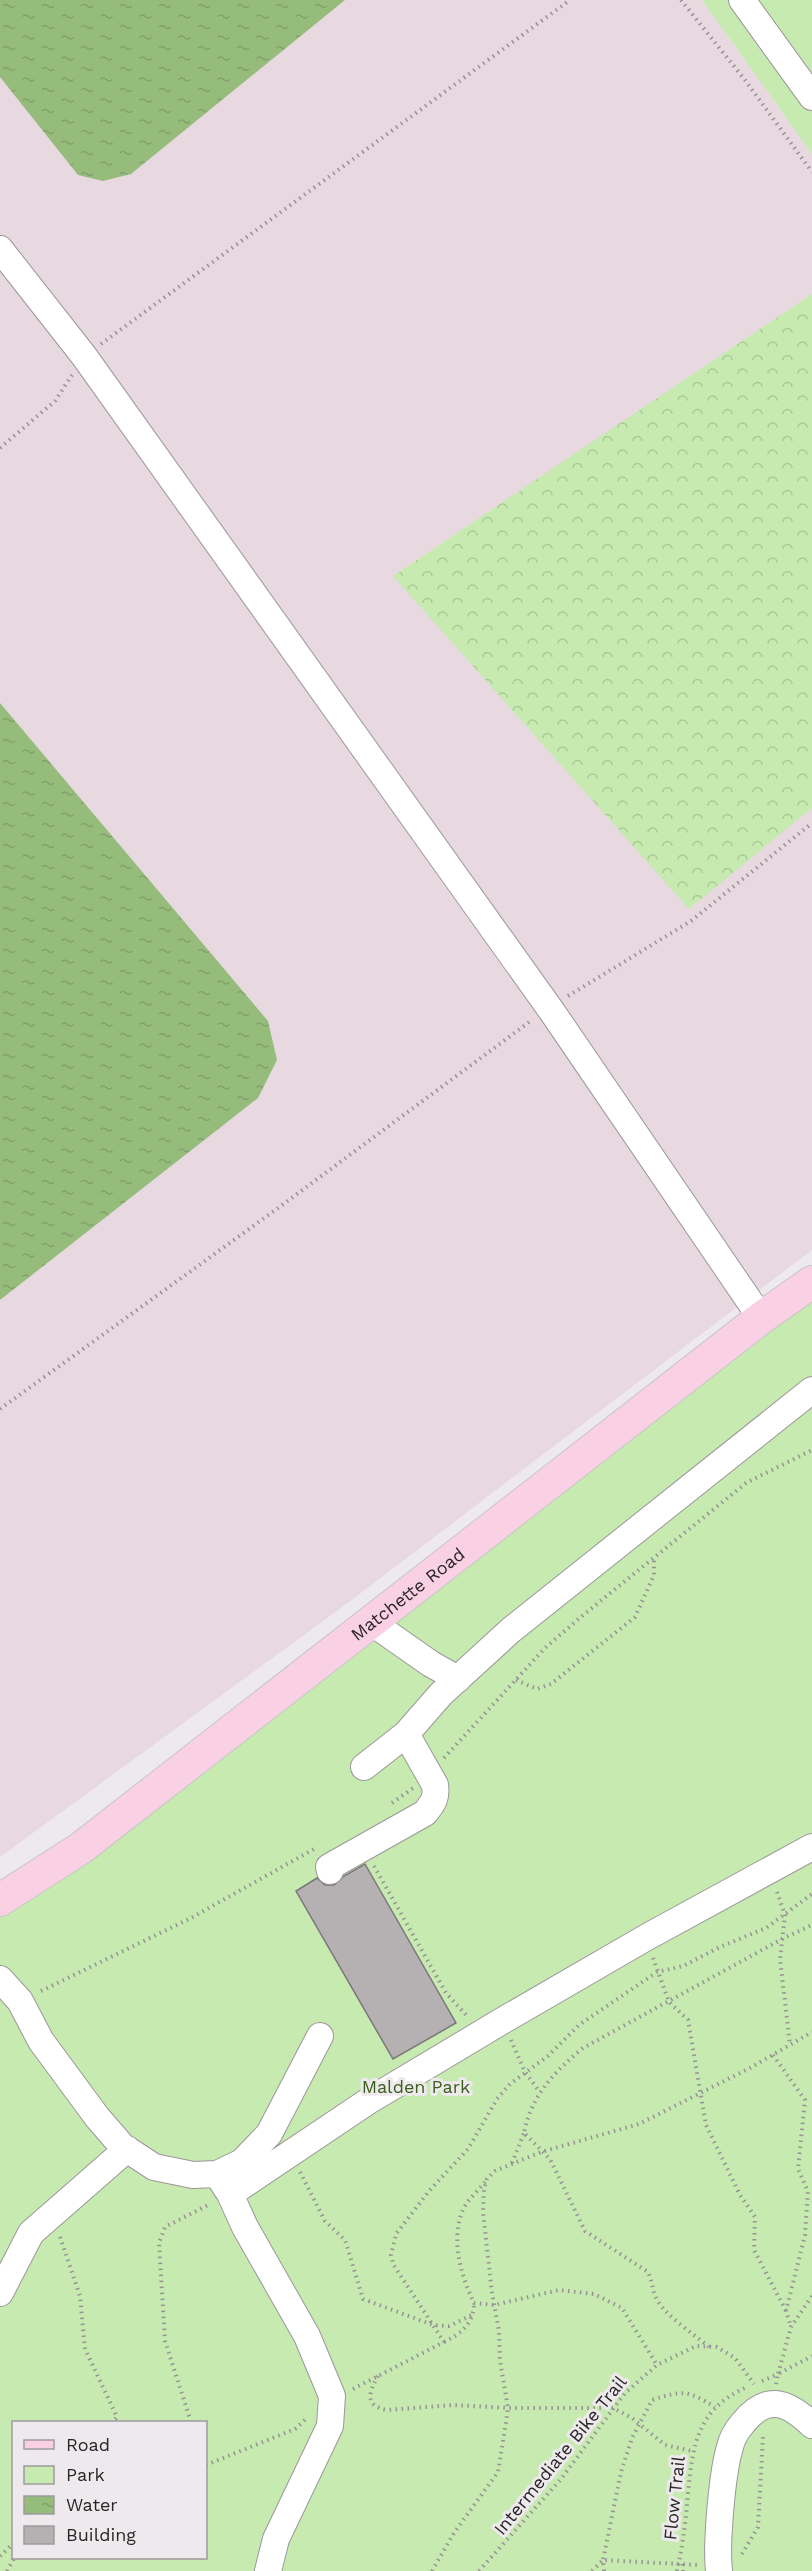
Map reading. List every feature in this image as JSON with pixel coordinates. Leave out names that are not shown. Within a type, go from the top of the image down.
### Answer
[{"type":"main road","name":"Matchette Road","points":[[0,1900],[81,1848],[761,1318],[812,1282]]},
{"type":"lane","points":[[742,0],[812,97]]},
{"type":"lane","points":[[0,249],[84,356],[548,1008],[761,1318]]},
{"type":"lane","points":[[364,1767],[406,1734],[441,1694],[520,1623],[812,1390]]},
{"type":"lane","points":[[371,1622],[431,1664],[458,1679]]},
{"type":"lane","points":[[330,1871],[329,1867],[425,1813],[434,1803],[437,1794],[435,1785],[406,1734]]},
{"type":"lane","points":[[0,1979],[20,2001],[41,2041],[90,2107],[127,2149],[154,2167],[223,2184],[288,2155],[370,2100],[492,2027],[647,1937],[812,1847]]},
{"type":"lane","points":[[223,2184],[269,2134],[320,2036]]},
{"type":"lane","points":[[0,2293],[32,2233],[127,2149]]},
{"type":"lane","points":[[223,2184],[308,2336],[332,2396],[330,2426],[276,2539],[268,2571]]},
{"type":"lane","points":[[719,2571],[723,2500],[729,2448],[734,2434],[754,2410],[773,2403],[798,2411],[812,2426]]},
{"type":"path","points":[[0,448],[55,401],[84,356],[570,0]]},
{"type":"path","points":[[681,0],[812,172]]},
{"type":"path","points":[[0,1409],[274,1211],[548,1008],[691,921],[812,823]]},
{"type":"path","points":[[516,1680],[537,1689],[551,1684],[635,1617],[654,1575],[654,1557]]},
{"type":"path","points":[[364,1847],[446,1993],[492,2027],[539,2091]]},
{"type":"path","points":[[444,2342],[393,2265],[391,2255],[396,2234],[429,2191],[468,2149],[497,2098],[525,2072],[548,2056],[579,2025],[657,1972],[682,1966],[766,1928],[812,1894]]},
{"type":"path","points":[[784,1915],[784,1938],[780,1959],[790,2045]]},
{"type":"path","points":[[511,2163],[524,2133],[527,2116],[539,2091],[561,2066],[583,2048],[812,1925]]},
{"type":"path","points":[[647,1937],[669,2002],[688,2020],[706,2125],[740,2195],[755,2217],[754,2250],[786,2311],[791,2328]]},
{"type":"path","points":[[207,2465],[295,2429],[311,2414],[332,2400],[463,2331],[474,2314],[474,2303],[466,2287],[456,2239],[462,2210],[495,2172],[511,2163],[541,2152],[639,2124],[773,2055],[812,2032]]},
{"type":"path","points":[[773,2055],[805,2100],[798,2169],[808,2191],[805,2235],[786,2311]]},
{"type":"path","points":[[524,2133],[550,2159],[585,2230],[648,2272],[652,2281],[652,2292],[660,2305],[709,2347],[717,2347],[735,2358],[754,2384]]},
{"type":"path","points":[[288,2155],[307,2182],[325,2221],[345,2240],[363,2299],[433,2325],[449,2326],[474,2314]]},
{"type":"path","points":[[432,2571],[454,2533],[498,2472],[508,2408],[500,2361],[483,2212],[487,2179]]},
{"type":"path","points":[[191,2421],[165,2341],[159,2244],[165,2227],[223,2184]]},
{"type":"path","points":[[61,2208],[60,2237],[80,2296],[85,2349],[117,2417],[114,2421]]},
{"type":"path","points":[[474,2303],[495,2305],[559,2290],[594,2294],[622,2308],[657,2365]]},
{"type":"path","points":[[777,2374],[791,2328],[812,2296]]},
{"type":"path","points":[[484,2304],[496,2316]]},
{"type":"path","name":"Intermediate Bike Trail","points":[[479,2571],[561,2479],[625,2393],[657,2365],[696,2346],[709,2347]]},
{"type":"path","name":"Flow Trail","points":[[677,2571],[683,2546],[692,2451],[705,2419],[715,2407],[734,2392],[812,2356]]},
{"type":"path","points":[[378,2376],[370,2390],[370,2400],[378,2408],[387,2410],[453,2405],[508,2408],[613,2408],[632,2418],[665,2445],[692,2451]]},
{"type":"path","points":[[604,2571],[603,2560],[621,2472],[639,2425],[652,2400],[679,2392],[696,2396],[715,2407]]},
{"type":"path","points":[[0,2556],[12,2543]]},
{"type":"path","points":[[683,2564],[684,2571]]},
{"type":"shaded area","points":[[0,0],[702,0],[812,154],[812,1250],[341,1608],[0,1857]]},
{"type":"green space","points":[[702,0],[812,0],[812,154]]},
{"type":"green space","points":[[812,294],[812,808],[689,909],[393,576]]},
{"type":"green space","name":"Malden Park","points":[[812,1270],[812,2571],[0,2571],[0,1909]]},
{"type":"water","points":[[0,0],[345,0],[131,174],[103,181],[78,175],[0,77]]},
{"type":"water","points":[[0,703],[268,1021],[277,1060],[258,1098],[0,1300]]},
{"type":"building","points":[[365,1864],[456,2023],[393,2059],[296,1891],[317,1878],[325,1885],[334,1885],[344,1876]]}]
